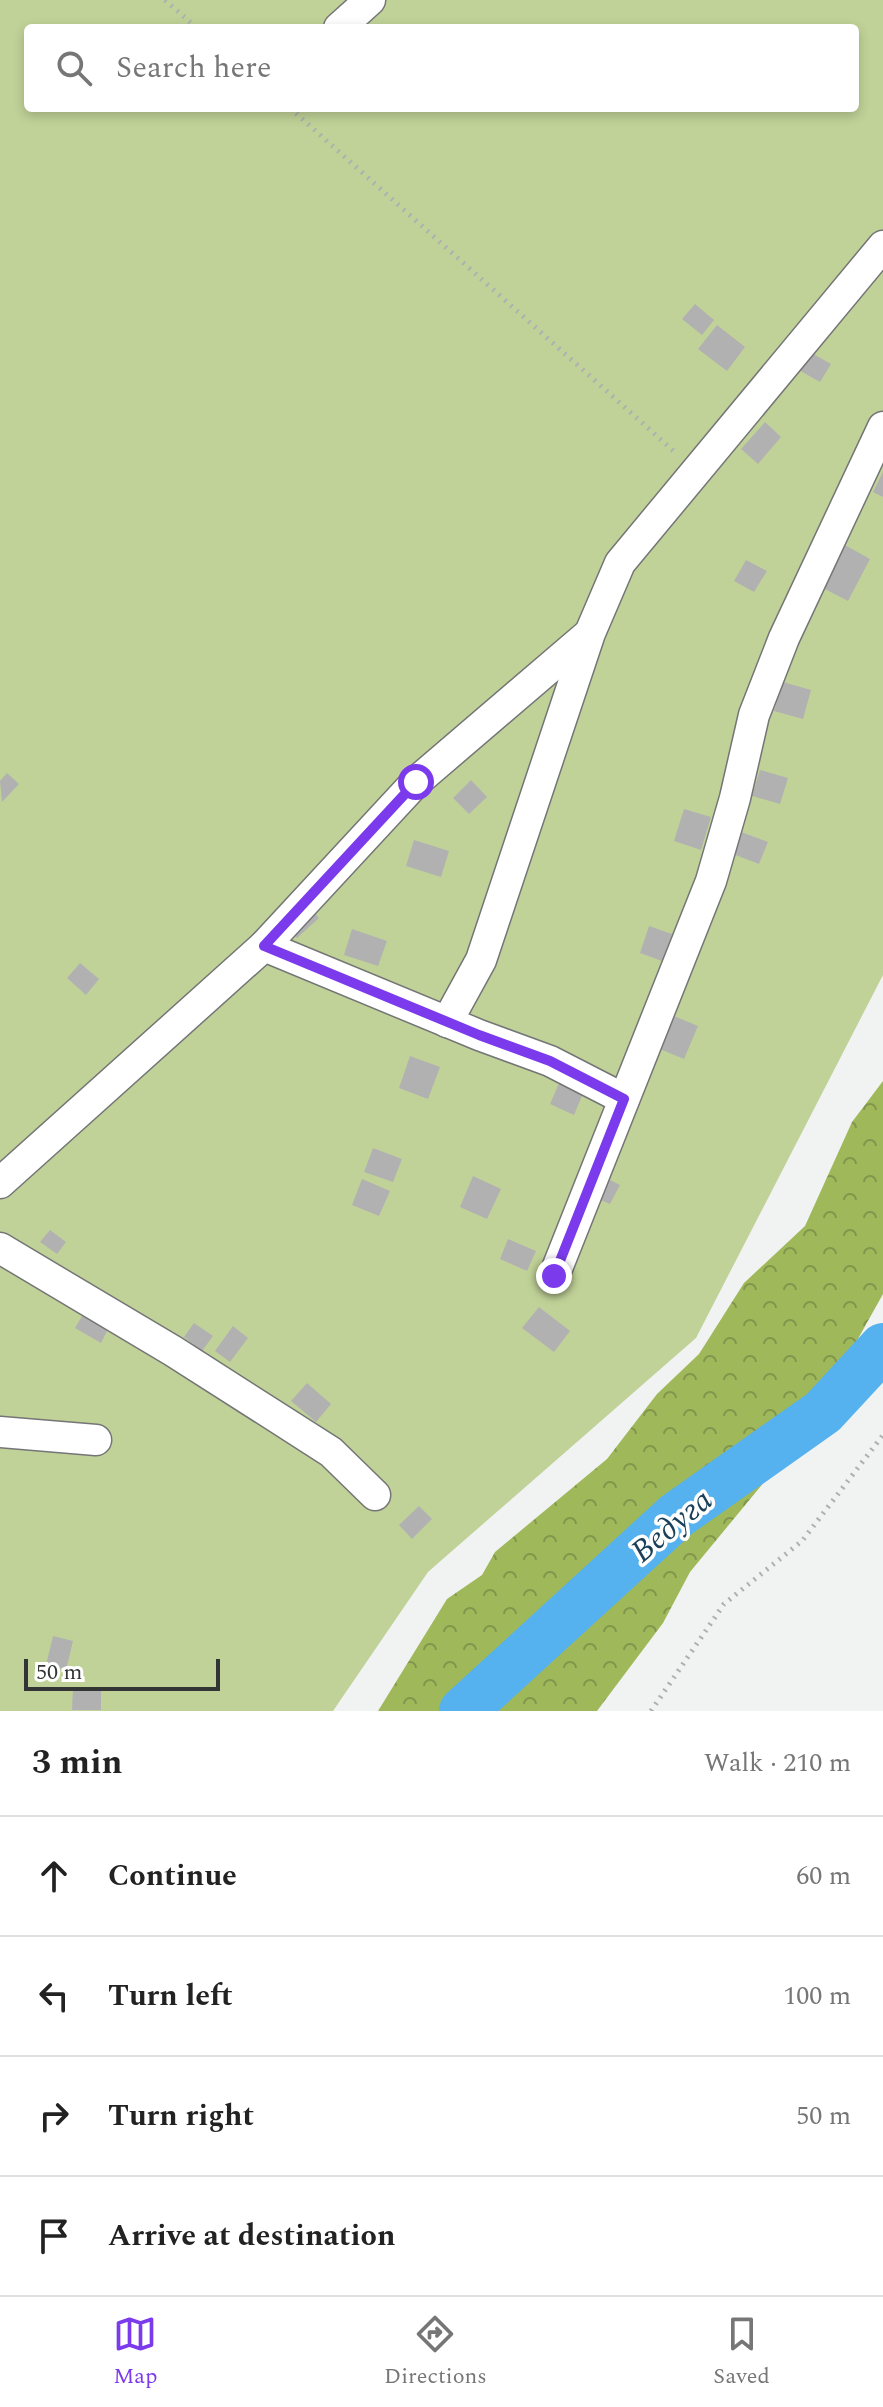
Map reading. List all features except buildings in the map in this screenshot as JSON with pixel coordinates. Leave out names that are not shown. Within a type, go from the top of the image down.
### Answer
[{"type":"street","points":[[343,24],[370,0]]},
{"type":"street","points":[[447,1022],[481,960],[590,633],[620,563],[883,246]]},
{"type":"street","points":[[554,1276],[711,881],[735,798],[754,715],[784,638],[883,427]]},
{"type":"street","points":[[0,1183],[264,946],[416,782],[590,633]]},
{"type":"street","points":[[264,946],[550,1061],[624,1099]]},
{"type":"street","points":[[0,1248],[173,1351],[331,1452],[375,1495]]},
{"type":"street","points":[[0,1432],[96,1440]]},
{"type":"path","points":[[165,0],[192,24]]},
{"type":"path","points":[[294,112],[696,471]]},
{"type":"path","points":[[651,1711],[724,1604],[802,1541],[883,1435]]},
{"type":"green space","points":[[0,0],[883,0],[883,975],[696,1338],[428,1572],[333,1711],[0,1711]]},
{"type":"green space","points":[[883,1081],[883,1294],[807,1430],[690,1572],[663,1623],[597,1711],[378,1711],[447,1599],[482,1575],[495,1552],[607,1459],[657,1394],[699,1354],[744,1283],[805,1226],[852,1122]]},
{"type":"waterway","name":"Ведуга","points":[[463,1711],[677,1515],[823,1412],[883,1347]]},
{"type":"route","points":[[416,782],[264,946],[550,1061],[624,1099],[554,1276]]}]
